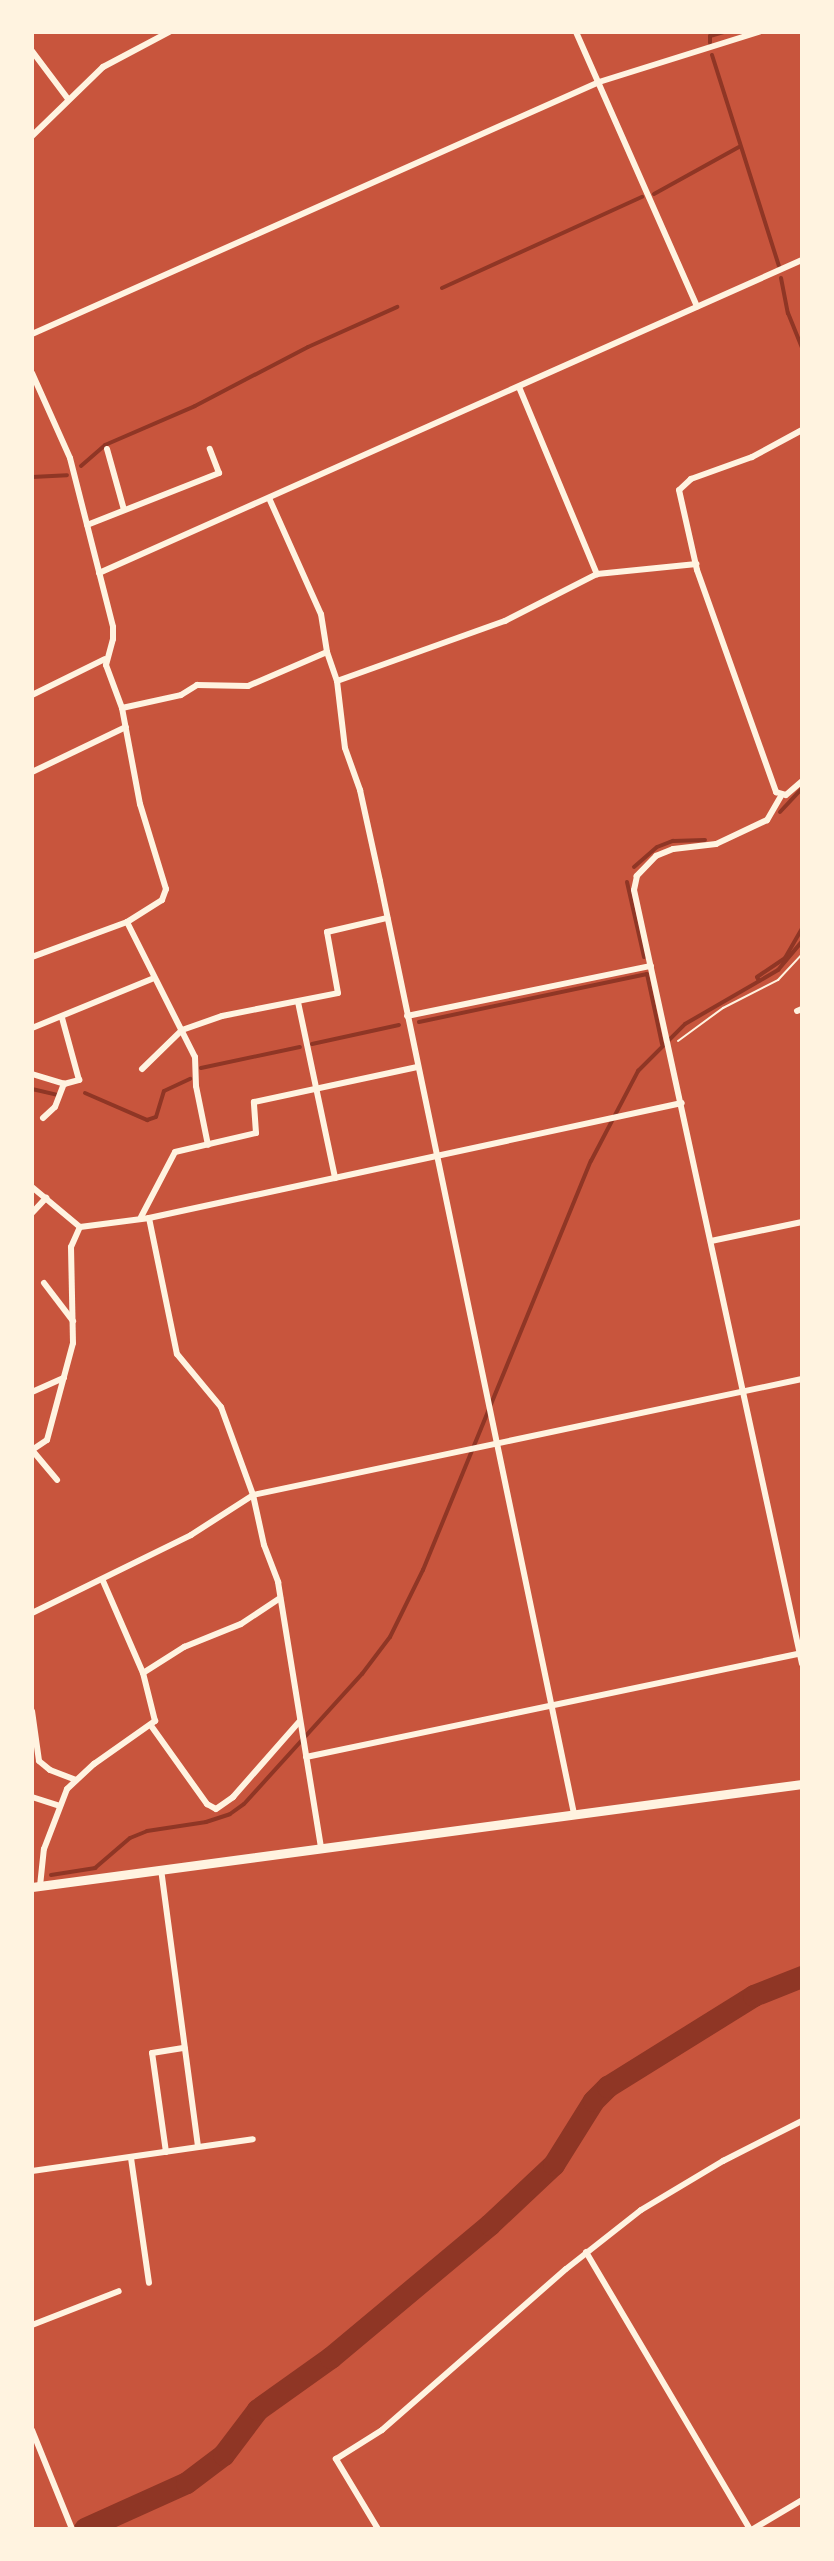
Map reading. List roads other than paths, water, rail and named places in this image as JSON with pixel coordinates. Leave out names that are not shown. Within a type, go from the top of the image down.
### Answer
[{"type":"main road","points":[[36,1887],[802,1784]]},
{"type":"street","points":[[32,136],[103,67],[169,32]]},
{"type":"street","points":[[576,32],[697,306]]},
{"type":"street","points":[[32,334],[599,82],[759,32]]},
{"type":"street","points":[[32,51],[68,99]]},
{"type":"street","points":[[99,573],[802,260]]},
{"type":"street","points":[[32,373],[59,427],[87,525],[113,627],[113,639],[105,659],[122,708],[140,804],[166,889],[162,900],[127,922],[32,957]]},
{"type":"street","points":[[519,387],[597,574]]},
{"type":"street","points":[[781,796],[750,725],[696,564],[680,498],[682,483],[752,457],[802,430]]},
{"type":"street","points":[[107,449],[124,510]]},
{"type":"street","points":[[87,525],[219,473],[210,449]]},
{"type":"street","points":[[269,498],[321,614],[327,652],[337,681],[345,748],[360,790],[574,1814]]},
{"type":"street","points":[[337,681],[505,621],[597,574],[696,564]]},
{"type":"street","points":[[122,708],[181,695],[197,685],[248,686],[327,652]]},
{"type":"street","points":[[32,695],[105,659]]},
{"type":"street","points":[[32,772],[126,727]]},
{"type":"street","points":[[802,781],[781,796],[767,820],[716,844],[664,852],[641,870],[634,890],[665,1031],[672,1045],[802,1664]]},
{"type":"street","points":[[142,1069],[182,1030],[222,1016],[338,993],[327,932],[387,918]]},
{"type":"street","points":[[127,922],[195,1057],[196,1086],[208,1145]]},
{"type":"street","points":[[407,1016],[651,966]]},
{"type":"street","points":[[32,1028],[154,978]]},
{"type":"street","points":[[298,1002],[335,1178]]},
{"type":"street","points":[[32,1074],[64,1084],[79,1080],[62,1018]]},
{"type":"street","points":[[321,1848],[280,1598],[253,1495],[221,1407],[177,1354],[145,1218],[170,1157],[175,1152],[256,1133],[254,1102],[417,1067]]},
{"type":"street","points":[[43,1118],[55,1107],[64,1084]]},
{"type":"street","points":[[32,1187],[80,1227],[145,1218],[682,1103]]},
{"type":"street","points":[[32,1213],[46,1198]]},
{"type":"street","points":[[711,1241],[802,1222]]},
{"type":"street","points":[[57,1480],[32,1450],[47,1440],[73,1343],[71,1247],[80,1227]]},
{"type":"street","points":[[44,1283],[73,1321]]},
{"type":"street","points":[[32,1392],[64,1378]]},
{"type":"street","points":[[32,1613],[103,1581],[191,1535],[253,1495],[802,1379]]},
{"type":"street","points":[[36,1887],[44,1849],[67,1789],[94,1764],[152,1727],[155,1714],[143,1673],[103,1581]]},
{"type":"street","points":[[143,1673],[184,1647],[241,1624],[280,1598]]},
{"type":"street","points":[[305,1754],[801,1653]]},
{"type":"street","points":[[32,1711],[35,1754],[50,1770],[76,1780]]},
{"type":"street","points":[[152,1727],[207,1804],[216,1809],[233,1797],[300,1725]]},
{"type":"street","points":[[32,1797],[60,1806]]},
{"type":"street","points":[[161,1869],[198,2147]]},
{"type":"street","points":[[166,2152],[152,2053],[185,2048]]},
{"type":"street","points":[[378,2529],[336,2459],[382,2430],[586,2252],[661,2196],[802,2121]]},
{"type":"street","points":[[32,2171],[253,2139]]},
{"type":"street","points":[[131,2158],[149,2283]]},
{"type":"street","points":[[586,2252],[751,2529],[802,2500]]},
{"type":"street","points":[[32,2325],[119,2291]]},
{"type":"street","points":[[32,2430],[72,2529]]},
{"type":"waterway","points":[[710,43],[710,36],[724,32]]},
{"type":"waterway","points":[[712,55],[779,266]]},
{"type":"waterway","points":[[654,194],[739,147]]},
{"type":"waterway","points":[[442,288],[642,197]]},
{"type":"waterway","points":[[781,278],[788,313],[802,348]]},
{"type":"waterway","points":[[81,466],[105,445],[195,406],[308,347],[397,307]]},
{"type":"waterway","points":[[32,477],[67,475]]},
{"type":"waterway","points":[[780,812],[802,788]]},
{"type":"waterway","points":[[634,867],[657,847],[673,841],[705,840]]},
{"type":"waterway","points":[[627,882],[644,957]]},
{"type":"waterway","points":[[759,981],[757,977],[785,958],[802,929]]},
{"type":"waterway","points":[[51,1875],[95,1868],[130,1838],[147,1831],[206,1822],[230,1814],[244,1804],[362,1674],[390,1637],[423,1570],[591,1161],[638,1071],[685,1024],[778,970],[802,941]]},
{"type":"waterway","points":[[419,1022],[647,974],[662,1044]]},
{"type":"waterway","points":[[312,1044],[399,1025]]},
{"type":"waterway","points":[[201,1068],[300,1047]]},
{"type":"waterway","points":[[85,1093],[147,1120],[156,1117],[164,1091],[190,1079]]},
{"type":"waterway","points":[[32,1089],[57,1095]]},
{"type":"waterway","points":[[85,2529],[187,2483],[224,2455],[258,2410],[331,2358],[490,2225],[554,2165],[594,2101],[608,2087],[754,1996],[802,1977]]}]
